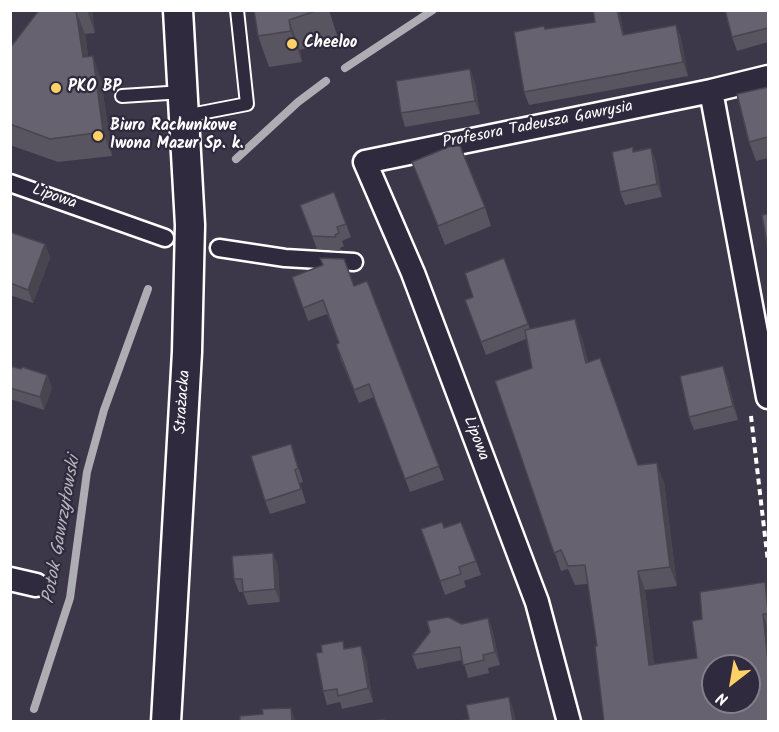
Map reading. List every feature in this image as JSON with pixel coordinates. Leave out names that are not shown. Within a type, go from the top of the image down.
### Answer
[{"type":"street","name":"Strażacka","points":[[168,10],[184,97]]},
{"type":"street","name":"Strażacka","points":[[166,722],[187,352],[190,225],[178,10]]},
{"type":"street","name":"Profesora Tadeusza Gawrysia","points":[[365,162],[768,78]]},
{"type":"street","points":[[711,91],[768,397]]},
{"type":"street","name":"Lipowa","points":[[365,162],[413,273],[537,602],[569,722]]},
{"type":"street","name":"Lipowa","points":[[10,183],[165,238]]},
{"type":"street","points":[[219,248],[285,258],[354,262]]},
{"type":"street","points":[[10,579],[36,585]]},
{"type":"lane","points":[[122,96],[184,97],[247,104],[237,10]]},
{"type":"building","name":"PKO BP","points":[[39,10],[77,10],[83,57],[93,56],[103,132],[50,139],[10,124],[10,48]]},
{"type":"building","points":[[254,10],[318,10],[289,20],[291,31],[258,36]]},
{"type":"building","points":[[593,10],[617,10],[623,35],[676,25],[683,62],[524,92],[514,32],[544,26],[545,29],[595,22]]},
{"type":"building","points":[[725,10],[768,10],[768,28],[732,37]]},
{"type":"building","points":[[470,69],[475,101],[401,113],[396,81]]},
{"type":"building","points":[[768,87],[768,137],[749,142],[737,94]]},
{"type":"building","points":[[451,146],[460,146],[485,207],[438,226],[412,162]]},
{"type":"building","points":[[633,147],[633,152],[651,148],[657,184],[620,192],[612,152]]},
{"type":"building","points":[[334,192],[346,224],[337,227],[339,233],[335,235],[336,237],[312,236],[300,205]]},
{"type":"building","points":[[768,214],[768,250],[762,215]]},
{"type":"building","points":[[10,232],[45,244],[28,290],[10,283]]},
{"type":"building","points":[[320,258],[344,259],[354,286],[367,281],[439,466],[405,479],[369,384],[354,390],[336,344],[339,343],[323,300],[303,308],[292,277],[323,265]]},
{"type":"building","points":[[504,258],[528,324],[481,342],[465,300],[473,297],[465,273]]},
{"type":"building","points":[[575,319],[586,363],[600,358],[638,465],[657,463],[670,567],[638,571],[649,665],[697,658],[692,621],[702,619],[700,592],[765,582],[768,614],[763,614],[768,661],[768,722],[604,722],[595,646],[597,646],[585,565],[568,566],[561,550],[554,553],[495,381],[532,368],[525,330]]},
{"type":"building","points":[[10,366],[21,369],[22,367],[47,375],[40,397],[10,388]]},
{"type":"building","points":[[723,366],[733,406],[689,417],[680,376]]},
{"type":"building","points":[[291,444],[301,489],[265,501],[251,456]]},
{"type":"building","points":[[442,522],[444,528],[461,522],[476,561],[459,567],[461,574],[440,581],[421,529]]},
{"type":"building","points":[[273,553],[275,589],[243,592],[242,579],[234,579],[232,556]]},
{"type":"building","points":[[448,617],[462,624],[488,618],[495,652],[483,655],[484,660],[463,665],[460,647],[412,655],[430,632],[427,621]]},
{"type":"building","points":[[343,641],[344,649],[361,646],[368,688],[338,696],[337,689],[323,691],[316,653],[322,652],[321,645]]},
{"type":"building","points":[[509,697],[513,722],[455,722],[469,719],[466,705]]},
{"type":"building","points":[[291,708],[292,722],[240,722],[240,716],[263,714],[262,709]]},
{"type":"building","points":[[384,719],[384,722],[368,722]]},
{"type":"waterway","name":"Potok Gawrzyłowski","points":[[345,68],[433,10]]},
{"type":"waterway","name":"Potok Gawrzyłowski","points":[[236,159],[298,102],[326,81]]},
{"type":"waterway","name":"Potok Gawrzyłowski","points":[[34,709],[70,598],[87,472],[104,410],[148,289]]},
{"type":"place","name":"Cheeloo","points":[[292,44]]},
{"type":"place","name":"PKO BP","points":[[56,88]]},
{"type":"place","name":"Biuro Rachunkowe Iwona Mazur Sp. k.","points":[[98,136]]}]
